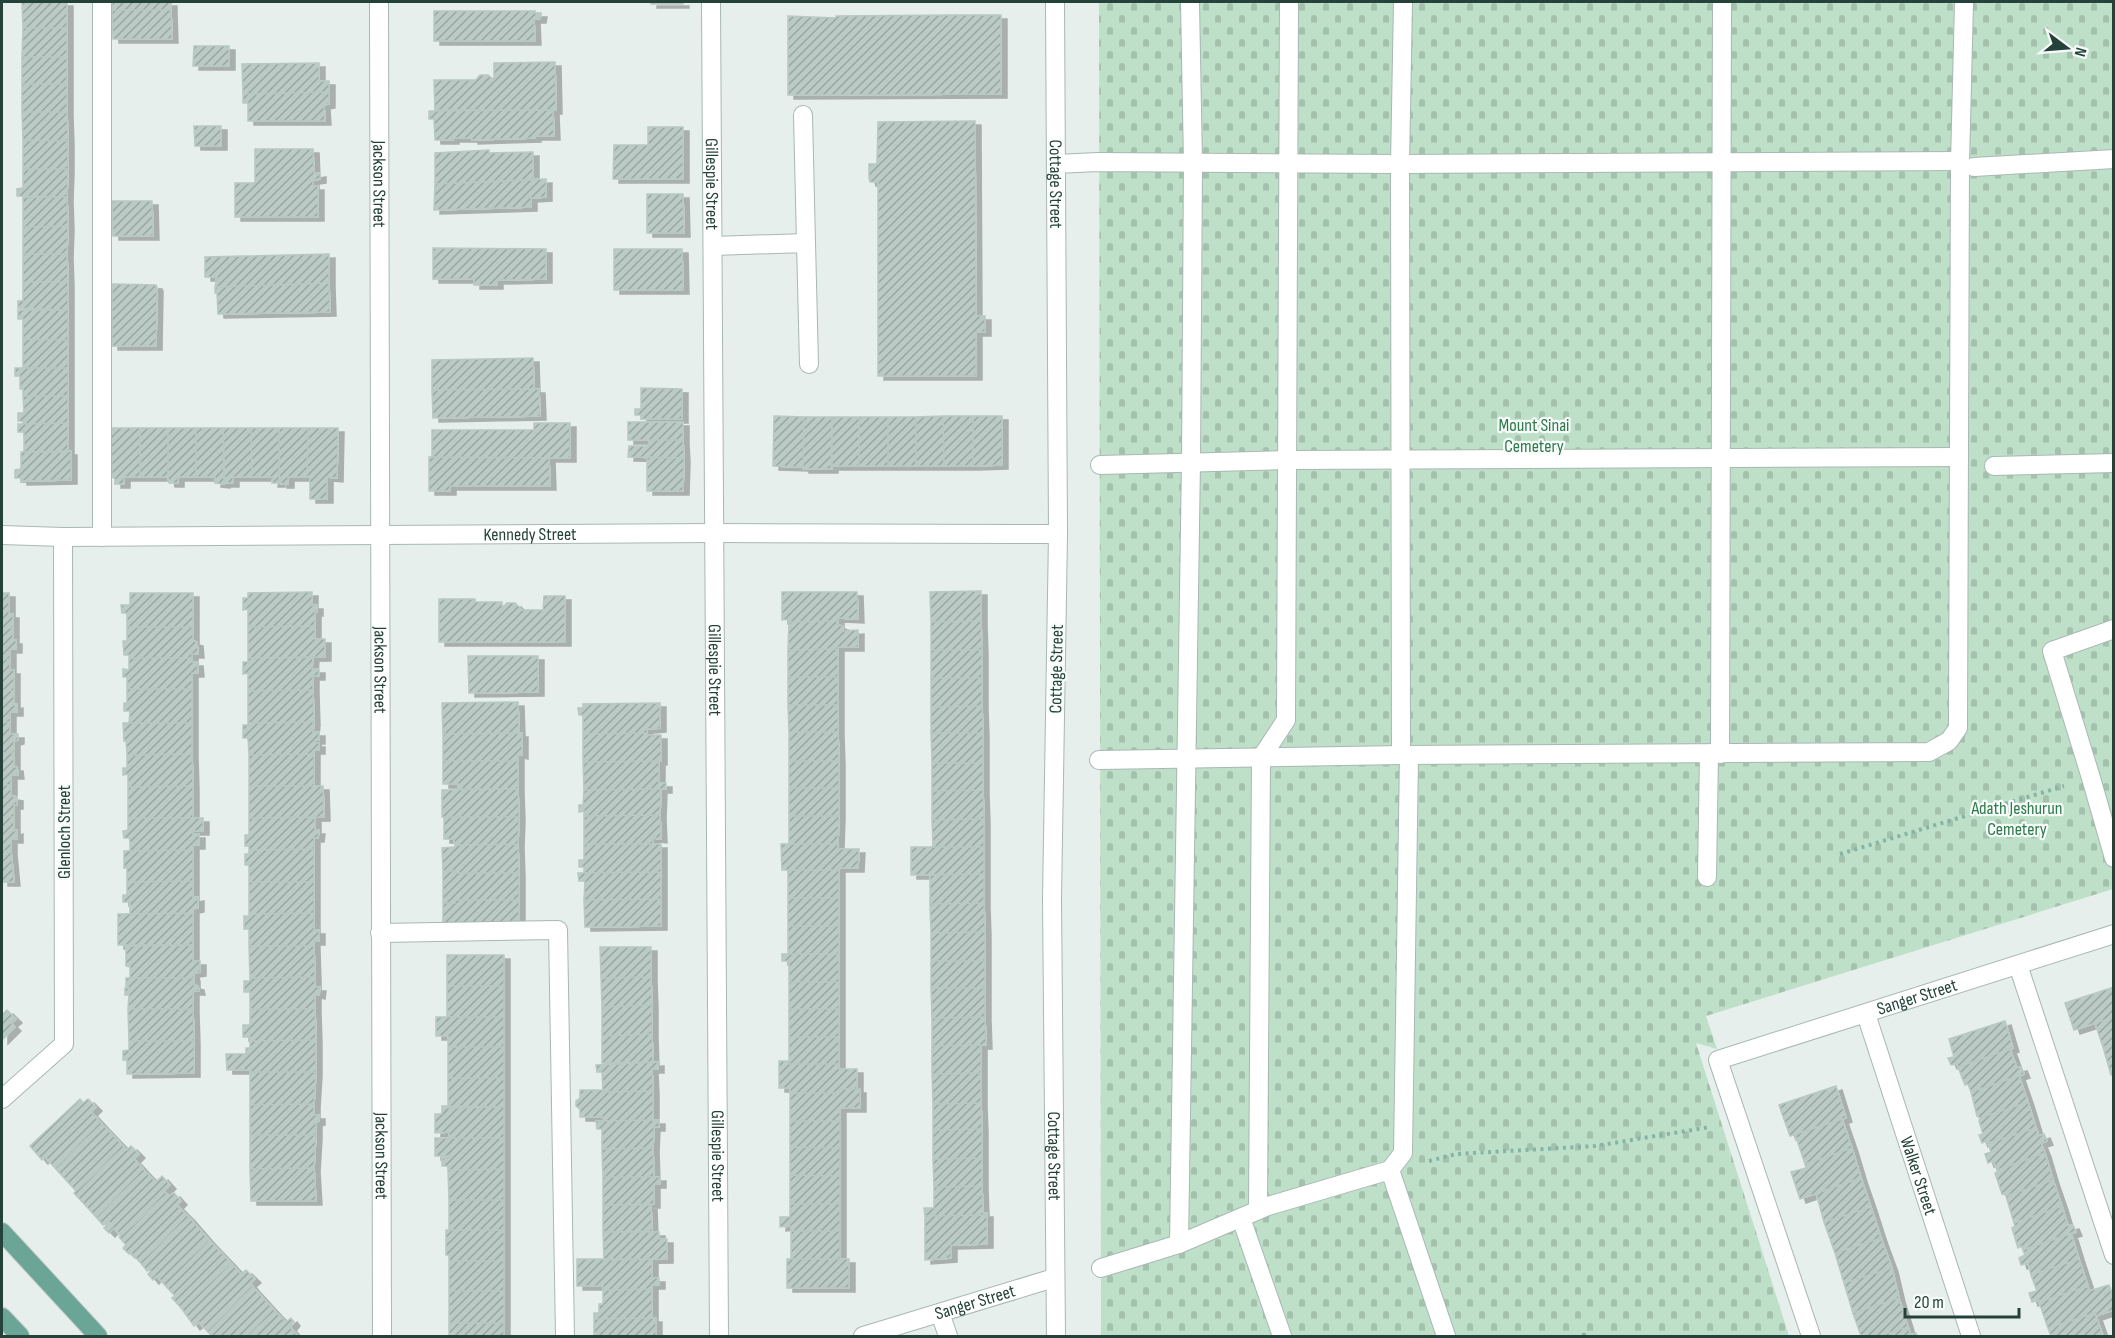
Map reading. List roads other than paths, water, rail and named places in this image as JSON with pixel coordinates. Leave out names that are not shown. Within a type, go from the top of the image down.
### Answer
[{"type":"main road","points":[[2,1232],[98,1336]]},
{"type":"main road","points":[[2,1317],[20,1336]]},
{"type":"street","points":[[102,2],[102,537]]},
{"type":"street","name":"Jackson Street","points":[[379,2],[382,1336]]},
{"type":"street","name":"Gillespie Street","points":[[711,2],[719,1336]]},
{"type":"street","name":"Cottage Street","points":[[1055,2],[1058,534],[1052,899],[1056,1336]]},
{"type":"street","points":[[1179,1244],[1191,462],[1193,163],[1190,2]]},
{"type":"street","points":[[1258,1210],[1261,758],[1286,720],[1289,2]]},
{"type":"street","points":[[1101,1268],[1179,1244],[1258,1210],[1390,1170],[1403,1153],[1405,755],[1400,461],[1400,164],[1403,2]]},
{"type":"street","points":[[1707,877],[1714,754],[1721,457],[1722,2]]},
{"type":"street","points":[[1099,760],[1405,755],[1929,752],[1949,741],[1958,728],[1959,457],[1967,164],[1964,2]]},
{"type":"street","points":[[803,116],[809,364]]},
{"type":"street","points":[[1056,164],[1098,162],[1967,164],[2114,159]]},
{"type":"street","points":[[713,246],[806,243]]},
{"type":"street","points":[[1100,465],[1287,460],[1959,457]]},
{"type":"street","points":[[1994,466],[2114,463]]},
{"type":"street","name":"Kennedy Street","points":[[2,535],[102,537],[715,533],[1058,534]]},
{"type":"street","name":"Glenloch Street","points":[[2,1099],[64,1044],[63,537]]},
{"type":"street","points":[[2114,629],[2052,651],[2114,858]]},
{"type":"street","points":[[380,933],[558,930],[565,1336]]},
{"type":"street","name":"Sanger Street","points":[[1811,1336],[1718,1060],[2114,934]]},
{"type":"street","points":[[2018,965],[2114,1255]]},
{"type":"street","name":"Walker Street","points":[[1866,1014],[1971,1336]]},
{"type":"street","points":[[1390,1170],[1446,1336]]},
{"type":"street","points":[[1241,1218],[1282,1336]]},
{"type":"street","name":"Sanger Street","points":[[863,1336],[1054,1278]]},
{"type":"street","points":[[940,1313],[948,1336]]},
{"type":"park label","name":"Mount Sinai Cemetery","points":[[1534,435]]},
{"type":"park label","name":"Adath Jeshurun Cemetery","points":[[2017,818]]}]
